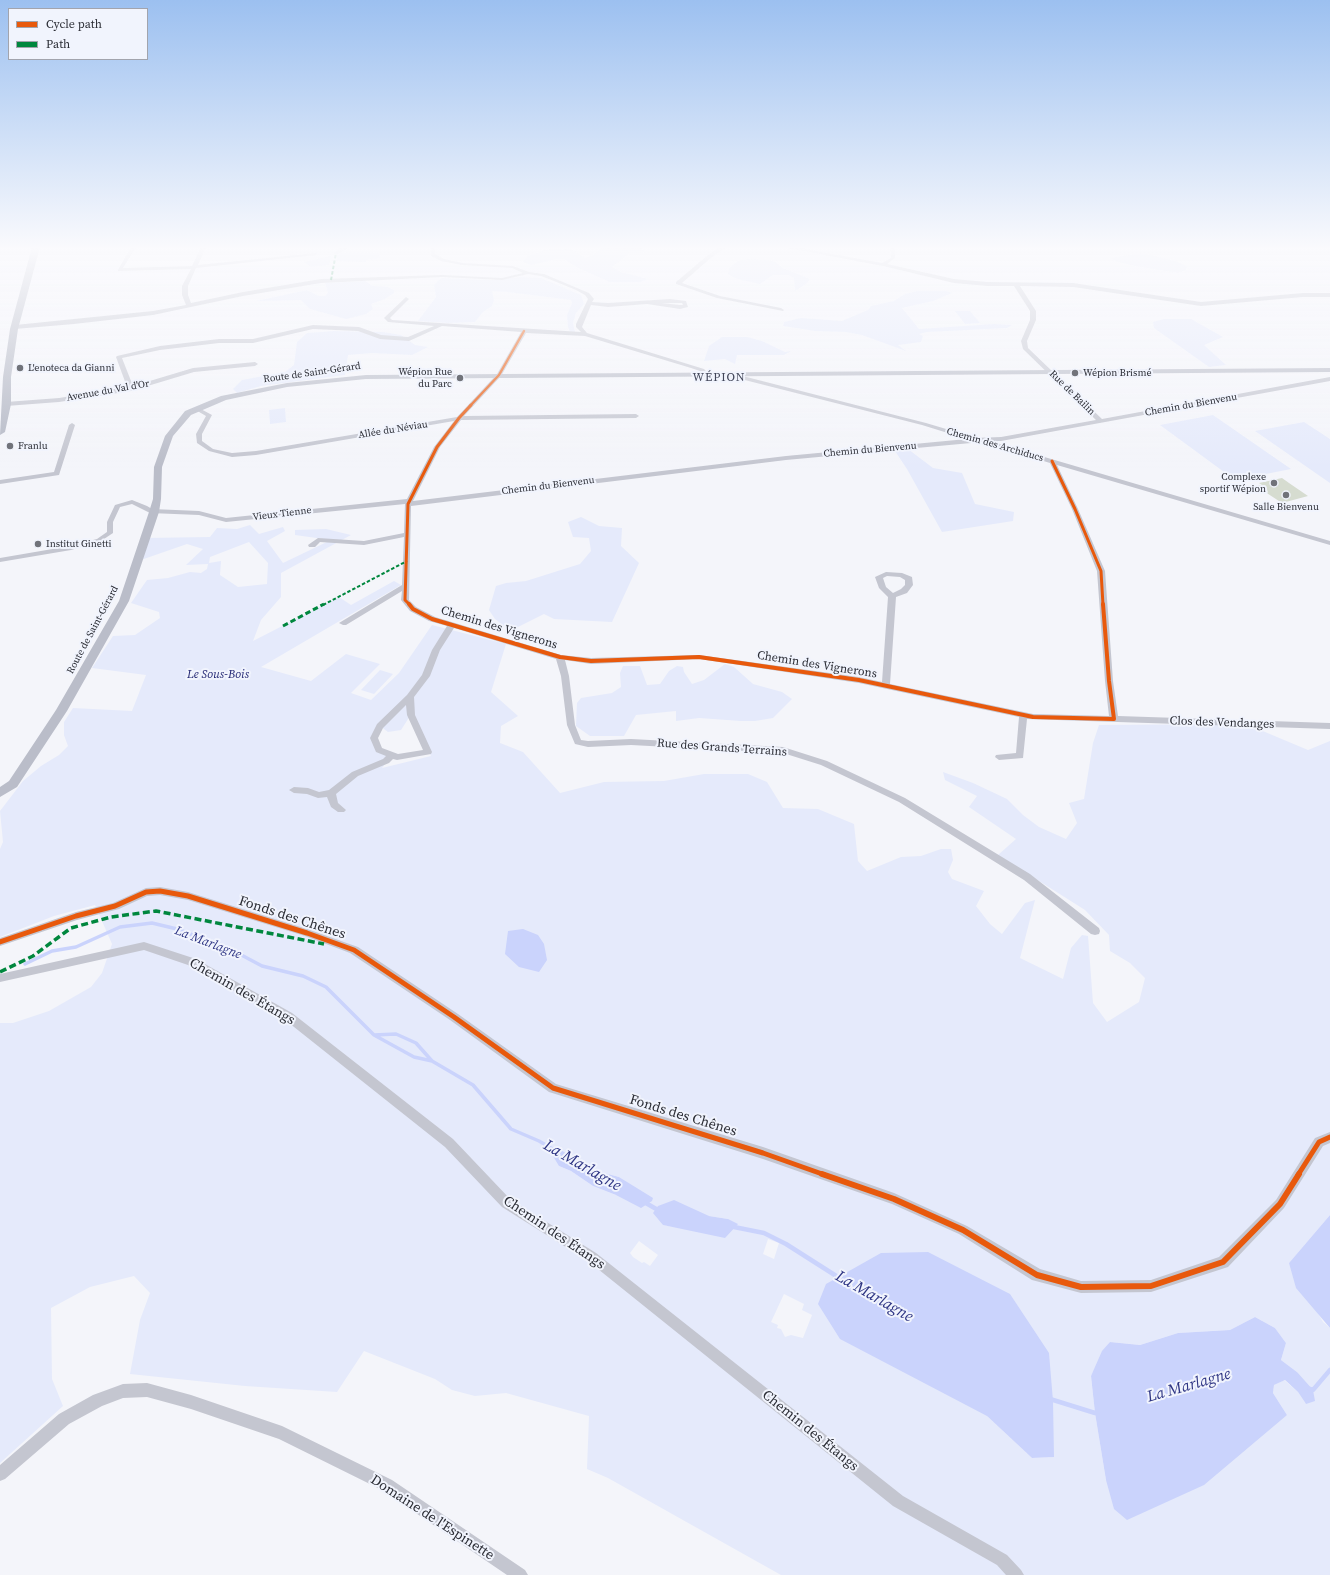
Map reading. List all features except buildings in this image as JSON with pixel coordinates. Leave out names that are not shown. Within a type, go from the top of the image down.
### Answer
[{"type":"main road","points":[[0,432],[6,404],[16,320]]},
{"type":"main road","name":"Route de Saint-Gérard","points":[[0,793],[13,784],[61,711],[124,601],[154,512],[157,499],[158,466],[169,436],[188,413],[224,398],[287,385],[366,376],[1330,370]]},
{"type":"street","points":[[14,327],[87,320]]},
{"type":"street","points":[[390,320],[524,331],[585,334],[694,367],[702,370],[706,374]]},
{"type":"street","points":[[581,320],[579,327],[585,334]]},
{"type":"street","name":"Rue de Bailin","points":[[1033,320],[1024,345],[1029,352],[1101,421]]},
{"type":"street","points":[[131,388],[119,357],[160,348],[220,341],[253,341],[313,327],[359,329],[380,337],[409,339],[441,325]]},
{"type":"street","points":[[408,502],[437,447],[459,418],[499,375],[524,331]]},
{"type":"street","name":"Avenue du Val d'Or","points":[[6,404],[59,400],[131,388],[193,370],[255,364]]},
{"type":"street","name":"Chemin des Archiducs","points":[[727,374],[924,424],[1253,522],[1330,543]]},
{"type":"street","name":"Chemin du Bienvenu","points":[[408,502],[786,458],[1001,439],[1330,379]]},
{"type":"street","points":[[780,388],[782,396]]},
{"type":"street","points":[[844,413],[845,405]]},
{"type":"street","name":"Allée du Néviau","points":[[197,409],[209,415],[199,434],[199,442],[211,450],[232,455],[256,453],[459,418],[636,416]]},
{"type":"street","points":[[0,482],[57,474],[72,425]]},
{"type":"street","points":[[1052,461],[1075,509],[1101,571],[1109,681],[1114,719]]},
{"type":"street","points":[[0,560],[71,548],[90,544],[99,540],[110,533],[110,522],[114,511],[117,506],[125,503],[132,502],[154,512]]},
{"type":"street","name":"Vieux Tienne","points":[[154,512],[199,513],[226,520],[408,502]]},
{"type":"street","name":"Chemin des Vignerons","points":[[408,502],[408,561],[405,600],[413,609],[432,619],[451,626],[560,657],[591,661],[699,657],[859,680],[1033,717],[1114,719]]},
{"type":"street","points":[[312,545],[318,540],[364,543],[408,534]]},
{"type":"street","points":[[343,623],[405,586]]},
{"type":"street","points":[[886,686],[892,596]]},
{"type":"street","points":[[410,696],[411,715],[428,752],[397,757],[391,756],[379,750],[374,738],[380,726],[410,696],[426,676],[436,650],[451,626]]},
{"type":"street","name":"Rue des Grands Terrains","points":[[560,657],[565,676],[570,725],[578,742],[588,744],[630,742],[783,750],[824,763],[902,800],[1027,877],[1095,931]]},
{"type":"street","points":[[999,757],[1020,756],[1023,715]]},
{"type":"street","name":"Clos des Vendanges","points":[[1114,719],[1330,726]]},
{"type":"street","points":[[294,790],[308,791],[318,795],[331,793],[355,774],[386,761],[391,756]]},
{"type":"street","points":[[331,793],[334,805],[341,810]]},
{"type":"street","name":"Fonds des Chênes","points":[[0,942],[76,916],[115,906],[146,892],[160,891],[188,896],[307,933],[354,950],[454,1017],[553,1088],[763,1153],[894,1199],[963,1230],[1037,1275],[1082,1287],[1152,1286],[1223,1262],[1280,1204],[1319,1142],[1330,1137]]},
{"type":"street","name":"Chemin des Étangs","points":[[0,978],[144,946],[192,962],[288,1016],[449,1143],[506,1203],[592,1257],[898,1501],[1002,1560],[1016,1575]]},
{"type":"street","name":"Domaine de l'Espinette","points":[[0,1474],[64,1419],[98,1400],[123,1391],[147,1390],[191,1402],[282,1433],[386,1485],[520,1575]]},
{"type":"green space","points":[[476,320],[475,322],[448,323],[418,321]]},
{"type":"green space","points":[[567,320],[574,320],[575,332],[570,332]]},
{"type":"green space","points":[[790,320],[912,320],[919,329],[994,324],[1012,325],[1007,328],[927,332],[919,334],[923,336],[921,342],[898,345],[906,351],[862,335],[846,332],[815,331],[783,326],[784,322]]},
{"type":"green space","points":[[962,320],[978,320],[980,323],[965,324]]},
{"type":"green space","points":[[1158,320],[1194,320],[1223,337],[1204,345],[1226,365],[1209,367],[1154,328],[1153,322]]},
{"type":"green space","points":[[334,331],[383,332],[401,335],[415,345],[428,347],[412,355],[372,353],[348,355],[345,375],[261,386],[237,393],[233,389],[242,380],[285,372],[294,365],[297,342],[307,333]]},
{"type":"green space","points":[[722,337],[747,337],[762,341],[785,352],[791,351],[784,355],[737,355],[735,364],[725,359],[704,361],[709,346]]},
{"type":"green space","points":[[285,408],[286,422],[270,424],[269,410]]},
{"type":"green space","points":[[1213,415],[1291,469],[1235,480],[1160,425]]},
{"type":"green space","points":[[1304,422],[1330,439],[1330,483],[1255,431]]},
{"type":"green space","points":[[908,449],[933,468],[962,473],[975,504],[1014,512],[1013,521],[942,532],[907,469],[895,451]]},
{"type":"green space","points":[[581,517],[599,526],[622,528],[621,546],[639,563],[612,622],[554,619],[544,614],[516,628],[504,626],[495,619],[489,610],[496,586],[506,583],[526,581],[580,564],[591,551],[589,538],[573,537],[568,522]]},
{"type":"green space","name":"Le Sous-Bois","points":[[250,525],[259,534],[283,527],[285,531],[267,541],[283,563],[331,540],[295,535],[295,530],[326,529],[351,535],[281,573],[281,597],[261,620],[253,641],[339,597],[351,605],[394,581],[401,585],[261,667],[311,681],[346,654],[380,664],[351,693],[371,700],[399,673],[432,625],[506,644],[491,692],[518,716],[501,726],[500,743],[523,752],[560,793],[604,782],[664,781],[704,774],[748,774],[767,782],[783,808],[818,809],[854,824],[858,861],[867,871],[901,857],[921,856],[941,849],[951,849],[953,860],[948,872],[952,879],[984,891],[976,906],[990,924],[1002,934],[1025,903],[1035,900],[1020,958],[1063,979],[1071,948],[1082,935],[1088,936],[1093,1003],[1107,1022],[1139,1002],[1145,978],[1130,963],[1110,951],[1109,935],[1085,910],[998,855],[1016,839],[969,807],[977,796],[945,780],[943,772],[973,783],[1007,799],[1023,815],[1039,827],[1066,839],[1077,823],[1069,803],[1084,799],[1093,743],[1099,725],[1246,724],[1308,750],[1330,741],[1330,1215],[1289,1263],[1323,1322],[1330,1328],[1330,1575],[781,1575],[608,1478],[587,1469],[589,1416],[506,1393],[475,1396],[452,1390],[435,1379],[364,1351],[337,1392],[245,1386],[130,1374],[140,1320],[150,1293],[134,1276],[90,1287],[51,1308],[52,1379],[63,1406],[0,1463],[0,1023],[13,1023],[49,1011],[91,987],[102,973],[112,944],[95,905],[54,916],[0,937],[0,849],[3,842],[0,811],[23,781],[41,766],[59,755],[68,746],[64,735],[64,722],[73,708],[132,711],[146,675],[92,668],[113,636],[135,635],[160,618],[159,612],[131,603],[147,580],[168,578],[190,572],[201,573],[207,569],[208,564],[186,565],[203,549],[187,544],[138,561],[145,538],[210,537],[217,528],[237,529]],"holes":[[[249,542],[268,563],[267,584],[238,587],[220,575],[221,561],[209,563],[210,557]],[[410,716],[431,756],[382,768],[391,756],[376,745],[380,726],[388,732],[401,730]],[[577,1161],[593,1170],[619,1177],[634,1187],[616,1195],[593,1186],[571,1171],[559,1166]],[[709,1216],[728,1219],[675,1227],[663,1225]],[[768,1239],[779,1243],[774,1259],[763,1254]],[[639,1241],[658,1255],[650,1266],[633,1257],[630,1253]],[[784,1294],[804,1304],[802,1310],[812,1315],[803,1338],[791,1335],[785,1337],[781,1329],[777,1328],[778,1325],[771,1322]],[[1255,1317],[1275,1328],[1286,1343],[1281,1360],[1297,1372],[1306,1404],[1298,1392],[1284,1380],[1274,1385],[1273,1393],[1287,1415],[1106,1480],[1095,1413],[1091,1376],[1110,1342],[1140,1345],[1178,1333],[1230,1330]],[[987,1416],[1053,1457],[1032,1458]]]},
{"type":"green space","points":[[725,664],[734,667],[753,684],[782,692],[792,699],[773,718],[755,721],[699,718],[676,721],[676,711],[636,715],[624,736],[590,736],[576,726],[577,703],[581,698],[612,693],[621,687],[620,673],[623,666],[640,666],[647,685],[660,684],[669,671],[677,666],[683,667],[684,672],[692,684],[704,680]]},
{"type":"green space","points":[[380,670],[393,674],[374,694],[361,690]]},
{"type":"water","points":[[523,929],[538,935],[544,944],[547,960],[539,972],[519,967],[505,954],[508,931]]},
{"type":"water","points":[[556,1147],[593,1170],[619,1177],[653,1198],[652,1201],[641,1208],[616,1195],[593,1186],[571,1171],[559,1166],[550,1151]]},
{"type":"water","points":[[674,1200],[709,1216],[728,1219],[738,1224],[725,1238],[663,1225],[653,1213],[658,1206]]},
{"type":"water","points":[[1330,1215],[1330,1328],[1296,1288],[1289,1263]]},
{"type":"water","points":[[928,1252],[1010,1294],[1049,1353],[1053,1401],[1054,1457],[1032,1458],[987,1416],[840,1339],[818,1304],[826,1284],[881,1253]]},
{"type":"water","points":[[1255,1317],[1275,1328],[1286,1343],[1281,1360],[1297,1372],[1313,1390],[1315,1401],[1306,1404],[1298,1392],[1285,1380],[1274,1385],[1273,1393],[1287,1415],[1204,1485],[1127,1520],[1114,1509],[1106,1480],[1095,1413],[1091,1376],[1102,1351],[1110,1342],[1140,1345],[1178,1333],[1230,1330]]},
{"type":"waterway","name":"La Marlagne","points":[[25,964],[52,951],[76,947],[120,927],[152,923],[177,929],[232,950],[262,966],[303,976],[326,987],[374,1035]]},
{"type":"waterway","name":"La Marlagne","points":[[374,1035],[396,1034],[416,1043],[432,1061]]},
{"type":"waterway","name":"La Marlagne","points":[[374,1035],[414,1057],[432,1061]]},
{"type":"waterway","name":"La Marlagne","points":[[432,1061],[473,1085],[511,1129],[539,1141],[556,1151]]},
{"type":"waterway","name":"La Marlagne","points":[[644,1202],[658,1210]]},
{"type":"waterway","name":"La Marlagne","points":[[734,1227],[764,1233],[786,1244],[841,1279]]},
{"type":"waterway","name":"La Marlagne","points":[[1310,1389],[1313,1390],[1330,1370]]},
{"type":"waterway","name":"La Marlagne","points":[[1050,1399],[1095,1413],[1098,1412]]},
{"type":"marked path","points":[[283,626],[407,561]]},
{"type":"marked path","points":[[0,972],[33,956],[71,928],[111,917],[156,911],[324,944]]},
{"type":"cycle path","points":[[524,331],[499,375],[459,418],[437,447],[408,504],[405,600],[413,609],[432,619],[560,657],[591,661],[699,657],[859,680],[1033,717],[1114,719],[1109,681],[1101,571],[1075,509],[1052,461]]},
{"type":"cycle path","points":[[0,942],[76,916],[115,906],[146,892],[160,891],[188,896],[307,933],[354,950],[454,1017],[553,1088],[763,1153],[894,1199],[963,1230],[1037,1275],[1081,1287],[1151,1286],[1223,1262],[1280,1204],[1319,1142],[1330,1137]]},
{"type":"place","name":"L'enoteca da Gianni","points":[[20,368]]},
{"type":"place","name":"Wépion Brismé","points":[[1075,373]]},
{"type":"place","name":"Wépion Rue du Parc","points":[[460,378]]},
{"type":"place","name":"Franlu","points":[[10,446]]},
{"type":"place","name":"Complexe sportif Wépion","points":[[1274,483]]},
{"type":"place","name":"Salle Bienvenu","points":[[1286,495]]},
{"type":"place","name":"Institut Ginetti","points":[[38,544]]},
{"type":"district","name":"WÉPION","points":[[719,378]]}]
